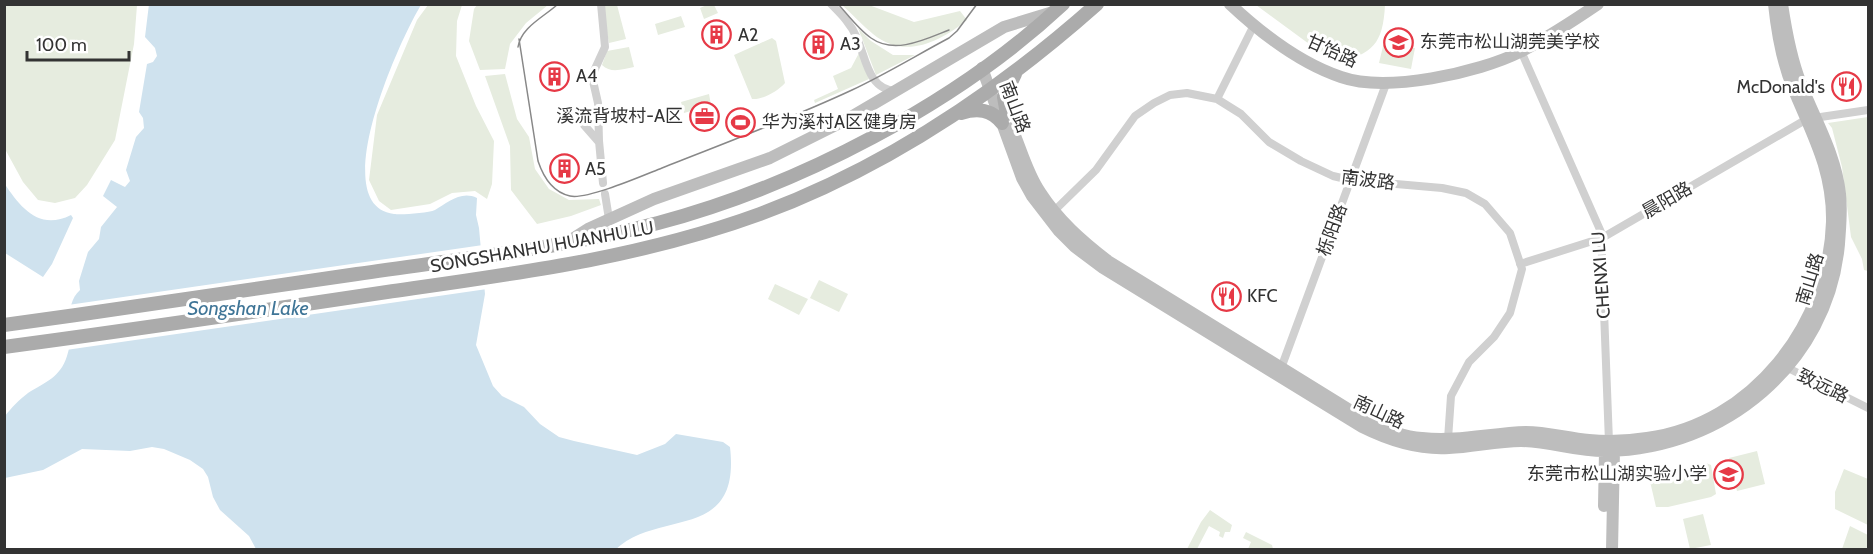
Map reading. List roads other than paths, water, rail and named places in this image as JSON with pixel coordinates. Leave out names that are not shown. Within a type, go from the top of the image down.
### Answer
[{"type":"main road","name":"SONGSHANHU HUANHU LU","points":[[4,347],[598,259],[727,225],[797,199],[860,168],[951,116],[1020,67],[1097,4]]},
{"type":"main road","name":"甘饴路","points":[[1230,4],[1254,25],[1297,56],[1330,73],[1354,81],[1386,84],[1468,70],[1521,51],[1599,4]]},
{"type":"main road","name":"南山路","points":[[981,68],[1039,191],[1081,240],[1108,261],[1362,427],[1400,443],[1419,447],[1448,448],[1533,441],[1610,448],[1667,434],[1703,422],[1740,399],[1783,364],[1809,335],[1828,292],[1839,247],[1840,194],[1831,155],[1792,86],[1776,29],[1774,4]]},
{"type":"main road","name":"南山路","points":[[1782,4],[1792,57],[1812,119]]},
{"type":"main road","points":[[567,242],[609,219],[670,193],[770,158],[821,134],[899,91],[1004,27],[1056,6]]},
{"type":"main road","name":"SONGSHANHU HUANHU LU","points":[[4,325],[507,252],[659,223],[777,183],[896,123],[981,68],[1056,6]]},
{"type":"main road","points":[[951,116],[966,111],[982,110],[1004,118],[1006,92],[1020,67]]},
{"type":"main road","name":"南山路","points":[[1004,118],[1022,178],[1032,196],[1059,231],[1076,247],[1103,268],[1366,420],[1388,430],[1420,438],[1448,439],[1534,432],[1610,448]]},
{"type":"main road","points":[[1604,549],[1610,448]]},
{"type":"main road","points":[[1610,448],[1612,549]]},
{"type":"street","points":[[601,4],[605,47],[594,71],[594,81],[598,103],[598,141],[603,183]]},
{"type":"street","points":[[831,4],[847,19],[873,80],[880,87],[899,91]]},
{"type":"street","points":[[1217,99],[1254,25]]},
{"type":"street","name":"CHENXI LU","points":[[1521,51],[1601,232],[1610,448]]},
{"type":"street","name":"栎阳路","points":[[1280,372],[1386,84]]},
{"type":"street","name":"南波路","points":[[1054,211],[1096,170],[1136,116],[1170,95],[1188,93],[1217,99],[1241,114],[1269,141],[1333,176],[1350,180],[1442,188],[1466,193],[1485,204],[1510,233],[1522,269],[1510,314],[1494,337],[1469,362],[1451,396],[1448,439]]},
{"type":"street","points":[[1812,119],[1869,110]]},
{"type":"street","name":"晨阳路","points":[[1520,264],[1602,238],[1812,119]]},
{"type":"street","points":[[585,125],[598,141]]},
{"type":"street","points":[[605,194],[609,219]]},
{"type":"street","name":"致远路","points":[[1783,364],[1869,408]]},
{"type":"water","name":"Songshan Lake","points":[[149,4],[421,5],[398,50],[374,118],[367,152],[366,182],[374,204],[394,214],[409,214],[435,210],[460,196],[477,198],[476,215],[485,294],[476,345],[493,386],[502,396],[524,407],[540,424],[559,437],[574,441],[637,455],[665,444],[676,434],[723,442],[730,447],[730,477],[723,498],[710,511],[693,519],[633,537],[615,550],[256,549],[249,536],[220,510],[203,469],[190,460],[164,449],[152,447],[130,451],[82,449],[43,470],[5,478],[5,416],[25,395],[56,374],[64,363],[69,348],[70,312],[80,290],[79,281],[88,252],[99,239],[101,227],[117,207],[103,196],[111,180],[125,187],[130,181],[126,170],[136,137],[144,128],[143,118],[139,112],[147,64],[153,62],[157,56],[155,48],[145,37]]},
{"type":"water","points":[[4,183],[17,201],[32,214],[49,220],[71,215],[73,218],[52,264],[43,277],[5,253]]},
{"type":"tram line","points":[[518,47],[528,28],[558,4]]},
{"type":"tram line","points":[[838,4],[862,31],[880,43],[910,44],[949,30]]},
{"type":"tram line","points":[[519,39],[540,167],[549,183],[558,191],[570,196],[578,196],[602,191],[629,181],[781,121],[852,90],[949,38],[977,4]]},
{"type":"place","name":"A2","points":[[717,35]]},
{"type":"place","name":"东莞市松山湖莞美学校","points":[[1399,42]]},
{"type":"place","name":"A3","points":[[819,44]]},
{"type":"place","name":"A4","points":[[555,76]]},
{"type":"place","name":"McDonald's","points":[[1846,87]]},
{"type":"place","name":"溪流背坡村-A区","points":[[704,116]]},
{"type":"place","name":"华为溪村A区健身房","points":[[741,122]]},
{"type":"place","name":"A5","points":[[564,169]]},
{"type":"place","name":"KFC","points":[[1226,296]]},
{"type":"place","name":"东莞市松山湖实验小学","points":[[1728,474]]}]
